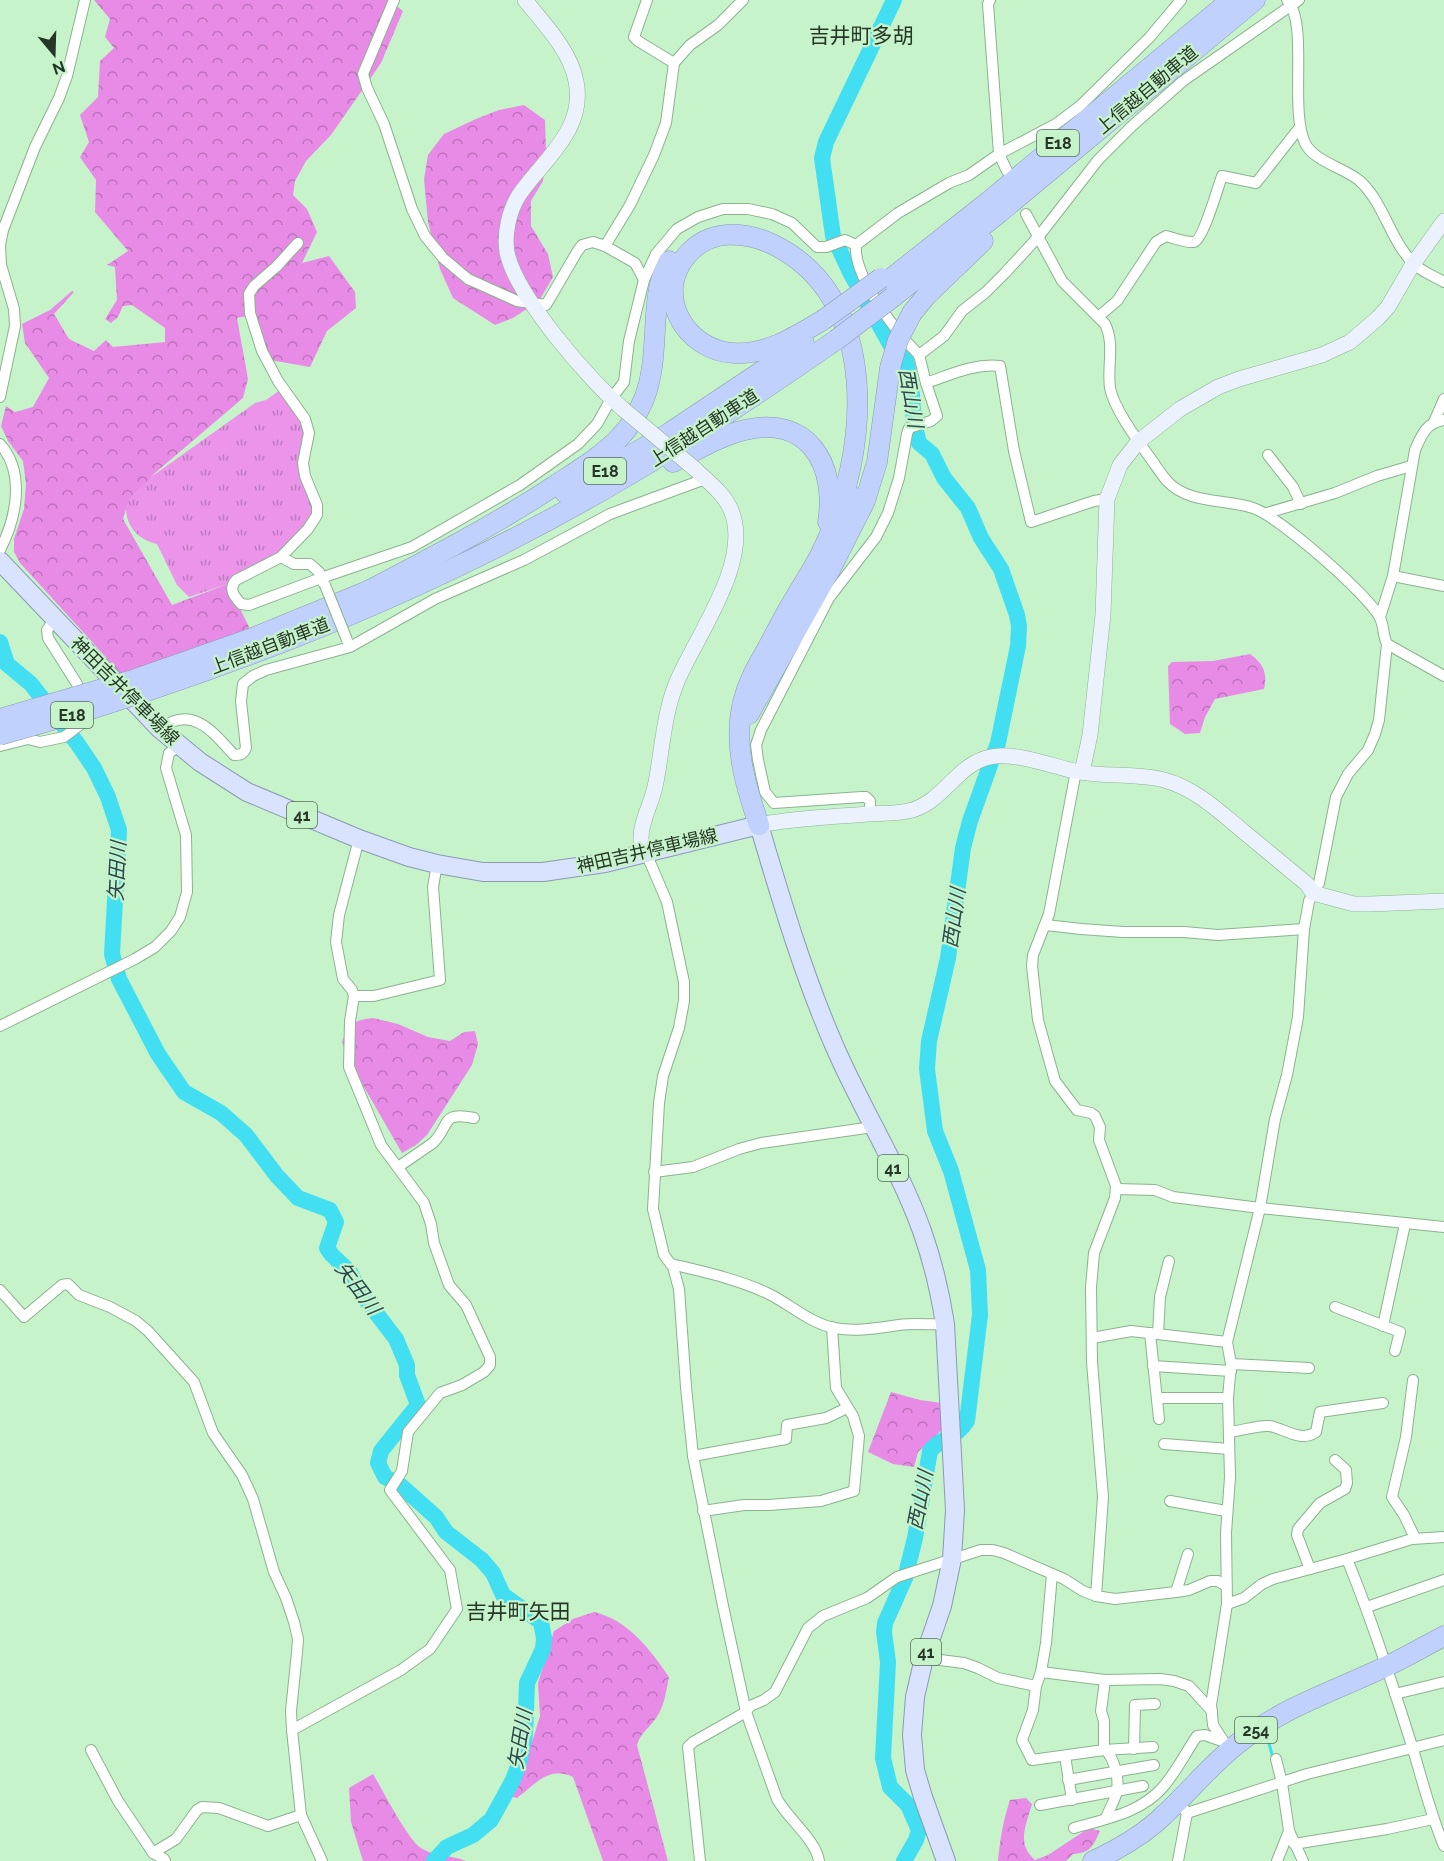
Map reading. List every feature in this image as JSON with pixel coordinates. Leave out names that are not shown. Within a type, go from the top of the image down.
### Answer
[{"type":"highway","name":"上信越自動車道","points":[[886,286],[1231,0]]},
{"type":"highway","name":"上信越自動車道","points":[[0,719],[199,674],[313,631],[437,577],[556,517],[714,422],[829,328],[886,286],[999,213],[1255,0]]},
{"type":"highway","points":[[739,749],[745,724],[758,697],[865,501],[877,462],[890,368],[898,340],[912,313],[951,271],[1119,114]]},
{"type":"highway","points":[[368,591],[541,495],[583,467],[619,438],[630,425],[645,396],[652,363],[658,293],[669,260],[688,236],[718,223],[749,223],[766,228],[797,246],[824,270],[853,315],[868,369],[868,430],[860,477],[842,546]]},
{"type":"highway","points":[[759,825],[743,775],[739,749],[742,705],[752,675],[816,564],[843,500],[852,462],[856,431],[858,399],[856,368],[852,347],[839,313],[825,289],[807,269],[778,247],[749,236],[722,235],[708,239],[696,246],[682,262],[674,282],[673,296],[682,324],[690,335],[716,350],[733,353],[750,352],[829,328]]},
{"type":"highway","name":"上信越自動車道","points":[[0,735],[88,710],[250,639],[368,591],[499,528],[608,470],[829,328]]},
{"type":"highway","points":[[437,577],[489,556],[713,442],[744,430],[762,428],[792,431],[804,438],[813,447],[826,471],[829,516],[816,564]]},
{"type":"highway","name":"254","points":[[1093,1861],[1118,1850],[1165,1814],[1183,1807],[1226,1746],[1240,1741],[1274,1718],[1307,1701],[1387,1666],[1444,1636]]},
{"type":"main road","name":"神田吉井停車場線","points":[[0,561],[160,729],[200,762],[247,792],[359,839],[409,857],[483,872],[543,872],[575,868],[646,853],[759,825]]},
{"type":"main road","name":"41","points":[[759,825],[811,989],[835,1047],[909,1200],[936,1274],[945,1324],[955,1510],[952,1559],[942,1606],[924,1658],[915,1697],[912,1735],[915,1770],[946,1861]]},
{"type":"street","points":[[0,397],[15,326],[14,309],[2,265],[0,245],[3,230],[35,147],[67,76],[85,0]]},
{"type":"street","points":[[394,0],[363,74],[384,124],[412,209],[424,236],[443,258],[468,279],[517,301],[546,305],[582,245],[592,242],[605,246],[635,262],[644,280]]},
{"type":"street","points":[[525,0],[561,46],[570,62],[576,81],[577,100],[563,140],[519,195],[512,209],[507,230],[507,253],[516,276],[562,343],[611,399],[720,492],[731,509],[736,525],[735,552],[720,595],[675,685],[655,789],[640,842],[667,902],[684,982],[684,1001],[679,1028],[663,1076],[659,1103],[653,1209],[664,1255],[671,1264],[679,1289],[693,1456],[746,1712],[777,1799],[811,1843],[819,1861]]},
{"type":"street","points":[[647,0],[634,37],[674,63]]},
{"type":"street","points":[[605,246],[630,205],[654,155],[666,123],[674,63],[690,45],[718,25],[743,0]]},
{"type":"street","points":[[990,0],[988,4],[999,154],[1007,171]]},
{"type":"street","points":[[870,814],[870,801],[866,797],[774,803],[765,792],[756,745],[761,730],[830,598],[876,537],[888,513],[899,478],[909,428],[931,421],[937,416],[919,355],[886,316],[855,255],[856,245],[898,213],[949,183],[969,175],[999,154],[1056,124],[1080,106],[1149,38],[1181,0]]},
{"type":"street","points":[[919,355],[944,336],[962,311],[986,292],[1038,236],[1098,160],[1154,106],[1183,81],[1293,2],[1298,45],[1297,80],[1300,127],[1306,145],[1317,156],[1361,182],[1413,264],[1444,282]]},
{"type":"street","points":[[1098,317],[1117,300],[1156,242],[1166,236],[1193,242],[1198,240],[1222,176],[1256,183],[1300,127]]},
{"type":"street","points":[[298,243],[254,286],[249,294],[250,313],[262,351],[278,381],[305,418],[309,433],[303,463],[304,477],[317,506],[317,515],[308,529],[281,557],[232,584],[232,591],[241,604],[249,605],[323,581],[412,547],[520,485],[578,444],[597,424],[624,382],[629,340],[644,280],[656,254],[677,229],[698,217],[723,209],[748,209],[772,214],[792,223],[817,247],[826,247],[845,240],[856,245]]},
{"type":"street","points":[[1026,214],[1062,281],[1098,317],[1108,332],[1110,387],[1114,402],[1138,442],[1168,482],[1191,495],[1241,504],[1267,513],[1356,589],[1380,617],[1388,644],[1444,676]]},
{"type":"street","points":[[1096,1596],[1102,1497],[1091,1287],[1094,1253],[1115,1198],[1116,1189],[1099,1140],[1100,1127],[1095,1116],[1077,1110],[1055,1081],[1038,1020],[1032,966],[1033,955],[1046,925],[1079,772],[1090,735],[1103,615],[1107,499],[1120,465],[1138,442],[1180,409],[1218,387],[1322,355],[1350,342],[1388,307],[1413,264],[1444,221]]},
{"type":"street","points":[[926,383],[973,367],[999,366],[1014,451],[1031,522],[1094,501],[1107,499]]},
{"type":"street","points":[[1380,617],[1393,576],[1411,466],[1421,435],[1439,421],[1444,399]]},
{"type":"street","points":[[0,444],[12,467],[16,504],[8,534],[0,550]]},
{"type":"street","points":[[1268,455],[1293,487],[1301,504]]},
{"type":"street","points":[[1267,513],[1335,493],[1377,476],[1411,466]]},
{"type":"street","points":[[160,729],[178,720],[201,723],[216,734],[234,755],[240,755],[246,748],[243,684],[253,676],[348,643],[435,599],[524,560],[610,514],[700,474]]},
{"type":"street","points":[[281,557],[294,564],[310,564],[315,567],[348,643]]},
{"type":"street","points":[[1393,576],[1444,586]]},
{"type":"street","points":[[0,746],[28,740],[40,742],[64,737],[81,724],[84,718],[85,709],[77,684],[48,638],[47,630],[55,619]]},
{"type":"street","points":[[1226,1746],[1213,1725],[1212,1711],[1227,1604],[1227,1511],[1230,1478],[1228,1398],[1231,1367],[1227,1342],[1260,1209],[1275,1119],[1287,1076],[1298,1017],[1304,929],[1309,901],[1319,883],[1336,796],[1341,783],[1368,750],[1375,734],[1388,644]]},
{"type":"street","points":[[0,1026],[155,947],[171,931],[180,917],[187,892],[186,836],[166,768],[169,753],[179,746]]},
{"type":"street","points":[[759,825],[888,814],[922,807],[934,800],[976,761],[995,756],[1079,772],[1145,776],[1166,780],[1186,788],[1215,808],[1307,884],[1313,893],[1354,904],[1444,900]]},
{"type":"street","points":[[292,1730],[401,1670],[430,1649],[457,1609],[450,1570],[390,1490],[402,1471],[408,1432],[440,1393],[462,1385],[484,1372],[490,1365],[490,1356],[466,1305],[449,1285],[434,1243],[424,1203],[381,1145],[350,1067],[350,1021],[354,996],[343,979],[336,942],[339,915],[359,839]]},
{"type":"street","points":[[354,996],[374,996],[440,980],[436,952],[433,887],[436,864]]},
{"type":"street","points":[[1046,925],[1123,932],[1184,932],[1218,935],[1304,929]]},
{"type":"street","points":[[398,1167],[433,1143],[447,1121],[458,1115],[474,1118]]},
{"type":"street","points":[[654,1172],[693,1167],[761,1143],[873,1127]]},
{"type":"street","points":[[1116,1189],[1155,1190],[1173,1197],[1260,1209],[1444,1227]]},
{"type":"street","points":[[1383,1326],[1405,1224]]},
{"type":"street","points":[[1159,1419],[1153,1366],[1154,1334],[1169,1261]]},
{"type":"street","points":[[671,1264],[746,1284],[770,1295],[814,1321],[832,1328],[852,1330],[901,1325],[945,1324]]},
{"type":"street","points":[[0,1290],[24,1317],[62,1285],[68,1284],[79,1295],[110,1307],[136,1321],[148,1331],[194,1382],[213,1432],[242,1475],[253,1499],[273,1572],[286,1598],[294,1622],[298,1639],[291,1711],[301,1815],[322,1861]]},
{"type":"street","points":[[1335,1307],[1400,1332],[1395,1351]]},
{"type":"street","points":[[704,1511],[744,1505],[821,1501],[854,1491],[860,1436],[853,1416],[836,1388],[832,1328]]},
{"type":"street","points":[[1092,1338],[1131,1331],[1227,1342]]},
{"type":"street","points":[[1153,1366],[1309,1368]]},
{"type":"street","points":[[1413,1380],[1406,1437],[1392,1497],[1415,1538]]},
{"type":"street","points":[[1157,1398],[1228,1398]]},
{"type":"street","points":[[1230,1432],[1269,1426],[1293,1435],[1311,1436],[1316,1432],[1320,1412],[1383,1403]]},
{"type":"street","points":[[693,1456],[786,1439],[787,1425],[826,1418],[847,1408]]},
{"type":"street","points":[[1164,1444],[1229,1449]]},
{"type":"street","points":[[1310,1569],[1297,1535],[1298,1529],[1320,1503],[1345,1489],[1346,1470],[1335,1460]]},
{"type":"street","points":[[1170,1501],[1227,1511]]},
{"type":"street","points":[[1227,1604],[1244,1598],[1262,1584],[1273,1579],[1415,1538],[1444,1537]]},
{"type":"street","points":[[700,1861],[688,1747],[775,1692],[808,1628],[823,1616],[867,1598],[897,1577],[981,1550],[993,1550],[1052,1574],[1083,1591],[1115,1599],[1189,1590],[1210,1581],[1218,1581],[1226,1586]]},
{"type":"street","points":[[1176,1592],[1188,1554]]},
{"type":"street","points":[[1347,1559],[1367,1607],[1387,1666],[1433,1819],[1444,1846]]},
{"type":"street","points":[[1052,1574],[1046,1643],[1041,1671],[1036,1686],[1033,1710],[1022,1740],[1032,1760],[1105,1750],[1153,1747]]},
{"type":"street","points":[[1367,1607],[1444,1580]]},
{"type":"street","points":[[924,1658],[964,1663],[998,1678],[1036,1686]]},
{"type":"street","points":[[1041,1671],[1106,1680],[1174,1681],[1189,1686],[1212,1711]]},
{"type":"street","points":[[1106,1680],[1101,1711],[1104,1721],[1105,1750],[1112,1757],[1116,1771],[1117,1791],[1106,1818]]},
{"type":"street","points":[[1395,1694],[1444,1682]]},
{"type":"street","points":[[1134,1749],[1135,1704],[1155,1704]]},
{"type":"street","points":[[1074,1828],[1135,1809],[1148,1800],[1163,1787],[1197,1736],[1205,1735],[1226,1746]]},
{"type":"street","points":[[1178,1861],[1183,1807],[1444,1740]]},
{"type":"street","points":[[91,1750],[118,1801],[153,1853],[164,1858],[165,1861]]},
{"type":"street","points":[[1065,1756],[1072,1800]]},
{"type":"street","points":[[1276,1759],[1289,1831],[1303,1861]]},
{"type":"street","points":[[1068,1780],[1154,1765]]},
{"type":"street","points":[[1040,1806],[1143,1786]]},
{"type":"street","points":[[153,1853],[176,1839],[197,1810],[202,1807],[219,1808],[268,1826],[301,1815]]},
{"type":"street","points":[[1294,1844],[1433,1819]]},
{"type":"street","points":[[1277,1861],[1289,1831]]},
{"type":"green space","points":[[94,0],[389,0],[403,11],[381,63],[331,135],[306,161],[295,181],[293,195],[307,209],[317,232],[302,263],[329,256],[355,292],[356,308],[327,331],[310,367],[270,360],[253,315],[237,318],[248,379],[243,398],[155,473],[129,499],[123,519],[172,605],[228,584],[250,629],[124,677],[20,563],[14,552],[14,539],[24,509],[26,484],[23,461],[8,441],[1,426],[6,406],[15,412],[33,407],[49,378],[25,343],[22,324],[50,310],[72,291],[74,292],[54,314],[69,339],[94,351],[106,340],[113,347],[165,342],[165,328],[132,305],[123,306],[118,317],[111,323],[105,319],[117,300],[115,267],[107,265],[128,251],[95,212],[96,180],[80,157],[89,142],[80,115],[98,97],[100,61],[114,48],[105,37],[110,19]]},
{"type":"green space","points":[[524,105],[545,120],[546,150],[543,181],[531,201],[531,226],[548,254],[553,277],[539,301],[513,318],[495,325],[453,298],[440,269],[428,222],[424,179],[428,155],[444,134],[499,110]]},
{"type":"green space","points":[[280,390],[303,420],[306,433],[301,462],[313,516],[279,555],[231,583],[189,597],[177,585],[157,544],[137,534],[129,523],[126,501],[137,487],[255,403],[266,400]]},
{"type":"green space","points":[[1250,654],[1263,669],[1264,689],[1215,699],[1205,717],[1200,733],[1185,734],[1170,724],[1168,666],[1172,662],[1213,661]]},
{"type":"green space","points":[[373,1018],[398,1024],[428,1037],[450,1041],[464,1032],[475,1031],[478,1044],[472,1065],[427,1135],[402,1153],[349,1061],[342,1042],[353,1024]]},
{"type":"green space","points":[[891,1392],[941,1403],[943,1429],[918,1452],[914,1467],[893,1464],[868,1452]]},
{"type":"green space","points":[[594,1612],[628,1629],[646,1646],[669,1677],[660,1712],[637,1745],[668,1861],[603,1861],[573,1777],[557,1773],[550,1775],[517,1798],[508,1796],[504,1786],[509,1772],[526,1755],[534,1736],[540,1716],[538,1683],[554,1631],[573,1619]]},
{"type":"green space","points":[[373,1774],[402,1825],[421,1848],[466,1861],[363,1861],[351,1822],[349,1788]]},
{"type":"green space","points":[[1026,1798],[1032,1804],[1025,1827],[1024,1841],[1029,1854],[1035,1860],[1048,1855],[1089,1828],[1100,1831],[1093,1845],[1084,1852],[1073,1854],[1066,1861],[998,1861],[1005,1815],[1010,1800]]},
{"type":"waterway","name":"西山川","points":[[894,0],[826,142],[822,158],[833,236],[890,344],[906,361],[911,382],[914,423],[919,443],[932,454],[944,478],[968,508],[981,538],[1001,569],[1019,626],[1018,646],[998,743],[970,821],[963,848],[948,958],[929,1041],[927,1069],[935,1131],[951,1171],[978,1270],[980,1315],[967,1421],[959,1431],[934,1446],[930,1451],[915,1538],[905,1578],[885,1623],[888,1662],[883,1758],[890,1787],[908,1805],[919,1830],[904,1861]]},
{"type":"waterway","name":"矢田川","points":[[0,642],[7,664],[31,684],[77,743],[94,768],[108,797],[119,830],[112,954],[119,979],[158,1054],[184,1092],[221,1113],[246,1135],[277,1176],[298,1198],[330,1210],[336,1222],[327,1248],[350,1272],[360,1292],[396,1339],[407,1365],[407,1375],[418,1405],[381,1451],[378,1463],[385,1477],[400,1485],[436,1517],[446,1532],[482,1560],[493,1573],[503,1595],[541,1622],[544,1638],[543,1649],[527,1683],[525,1735],[513,1780],[491,1820],[473,1835],[447,1847],[434,1861]]},
{"type":"waterway","points":[[1268,1740],[1273,1758]]},
{"type":"district","name":"吉井町多胡","points":[[861,36]]},
{"type":"district","name":"吉井町矢田","points":[[518,1612]]}]
